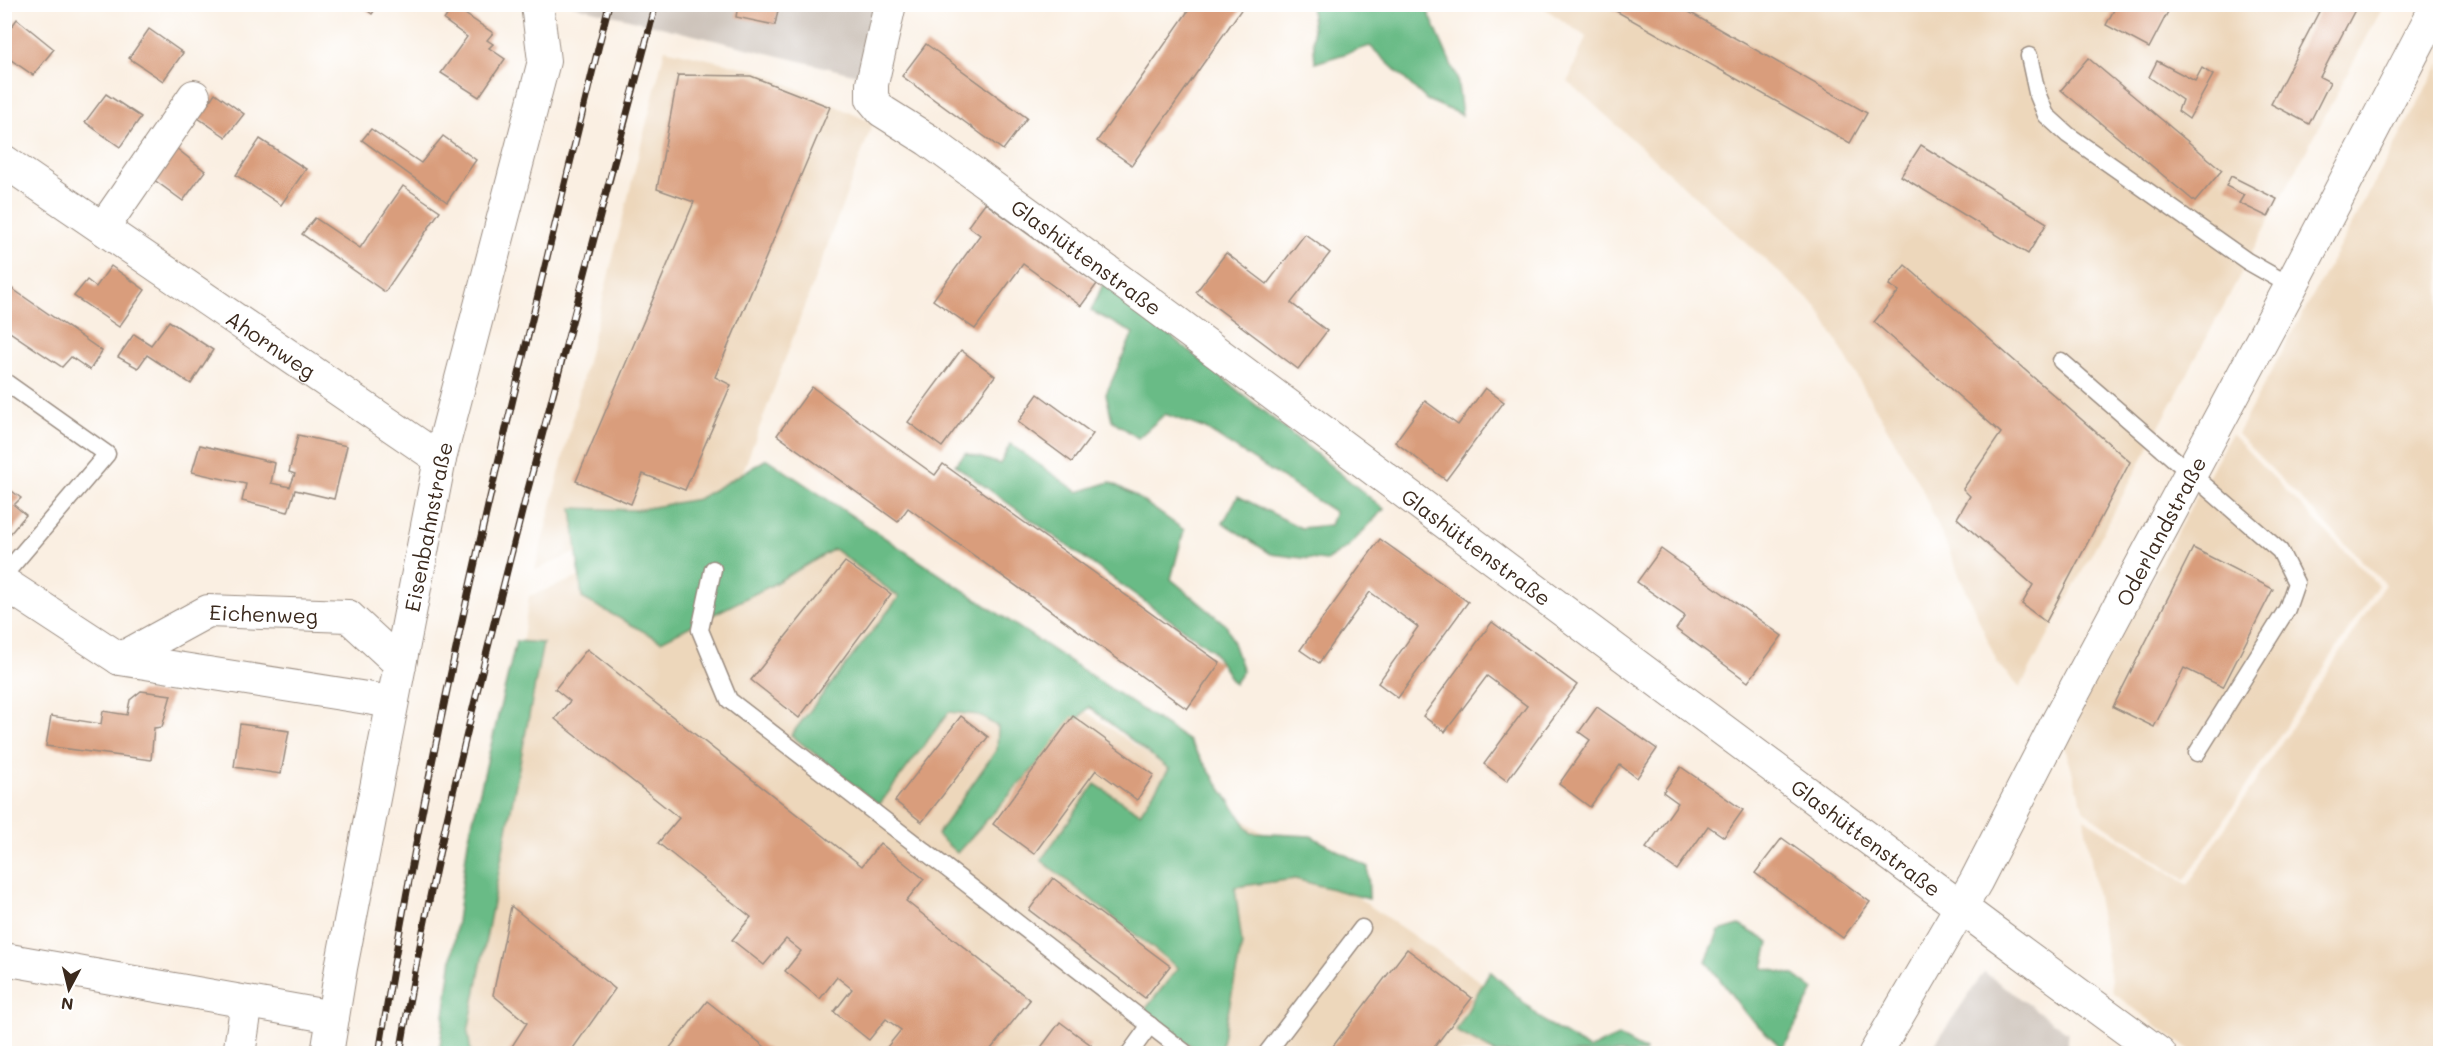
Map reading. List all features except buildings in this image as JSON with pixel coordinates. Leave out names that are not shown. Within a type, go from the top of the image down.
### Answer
[{"type":"street","name":"Eisenbahnstraße","points":[[327,1053],[440,459],[543,61],[537,4]]},
{"type":"street","name":"Glashüttenstraße","points":[[890,4],[872,84],[872,99],[882,111],[928,140],[1129,287],[2160,1053]]},
{"type":"street","name":"Oderlandstraße","points":[[1875,1053],[1961,907],[2438,4]]},
{"type":"street","points":[[103,228],[194,96]]},
{"type":"street","name":"Ahornweg","points":[[4,161],[440,459]]},
{"type":"street","points":[[4,584],[120,659],[392,702]]},
{"type":"street","name":"Eichenweg","points":[[120,659],[208,611],[348,616],[400,664]]},
{"type":"street","points":[[4,959],[333,1017]]},
{"type":"street","points":[[240,1053],[247,1002]]},
{"type":"lane","points":[[2030,56],[2037,93],[2046,115],[2068,135],[2247,261],[2291,286]]},
{"type":"lane","points":[[2061,361],[2280,551],[2296,583],[2288,609],[2197,753]]},
{"type":"lane","points":[[4,381],[107,454],[4,575]]},
{"type":"lane","points":[[713,569],[700,630],[729,700],[1186,1053]]},
{"type":"lane","points":[[1266,1053],[1362,928]]},
{"type":"lane","points":[[1129,1053],[1150,1025]]},
{"type":"shaded area","points":[[571,5],[876,5],[861,76]]},
{"type":"shaded area","points":[[1540,5],[2384,5],[2020,688],[1998,664],[1922,489],[1817,307],[1568,81],[1586,37]]},
{"type":"shaded area","points":[[665,49],[756,70],[873,123],[738,485],[535,570]]},
{"type":"shaded area","points":[[2440,63],[2440,1053],[2194,1053],[2113,993],[2084,818],[2188,885],[2385,584],[2237,434]]},
{"type":"shaded area","points":[[2231,434],[2378,585],[2185,880],[2084,811],[2063,741]]},
{"type":"shaded area","points":[[779,502],[1585,1053],[465,1054],[529,596]]},
{"type":"shaded area","points":[[1984,972],[2068,1033],[2068,1053],[1929,1053]]},
{"type":"green space","points":[[1420,4],[1427,9],[1457,78],[1462,115],[1427,100],[1370,46],[1315,63],[1311,5]]},
{"type":"green space","points":[[1104,282],[1384,509],[1348,547],[1326,561],[1271,554],[1223,523],[1238,496],[1301,528],[1330,525],[1335,512],[1206,429],[1165,414],[1138,438],[1112,420],[1106,394],[1133,333],[1091,311]]},
{"type":"green space","points":[[1010,444],[1078,492],[1110,482],[1134,495],[1184,530],[1171,579],[1227,626],[1243,671],[1234,684],[1212,650],[955,465],[966,453],[1000,464]]},
{"type":"green space","points":[[767,459],[1189,741],[1251,833],[1311,836],[1368,867],[1369,899],[1295,879],[1235,887],[1242,944],[1220,1053],[1201,1053],[1144,1011],[1178,968],[1041,860],[1095,784],[1140,813],[1169,769],[1089,707],[957,853],[937,835],[997,749],[998,727],[979,715],[949,712],[879,805],[791,735],[899,597],[834,549],[770,586],[661,641],[582,598],[572,508],[636,510],[698,499]]},
{"type":"green space","points":[[516,641],[543,643],[468,1032],[471,1053],[439,1053],[468,841]]},
{"type":"green space","points":[[1739,925],[1769,942],[1763,968],[1794,975],[1814,990],[1783,1049],[1746,1014],[1706,961],[1719,931]]},
{"type":"green space","points":[[1490,971],[1546,1023],[1589,1049],[1618,1036],[1645,1051],[1644,1053],[1494,1053],[1456,1031]]},
{"type":"railway","points":[[379,1054],[401,922],[454,658],[514,396],[609,4]]},
{"type":"railway","points":[[400,1054],[440,848],[472,712],[523,508],[656,4]]}]
